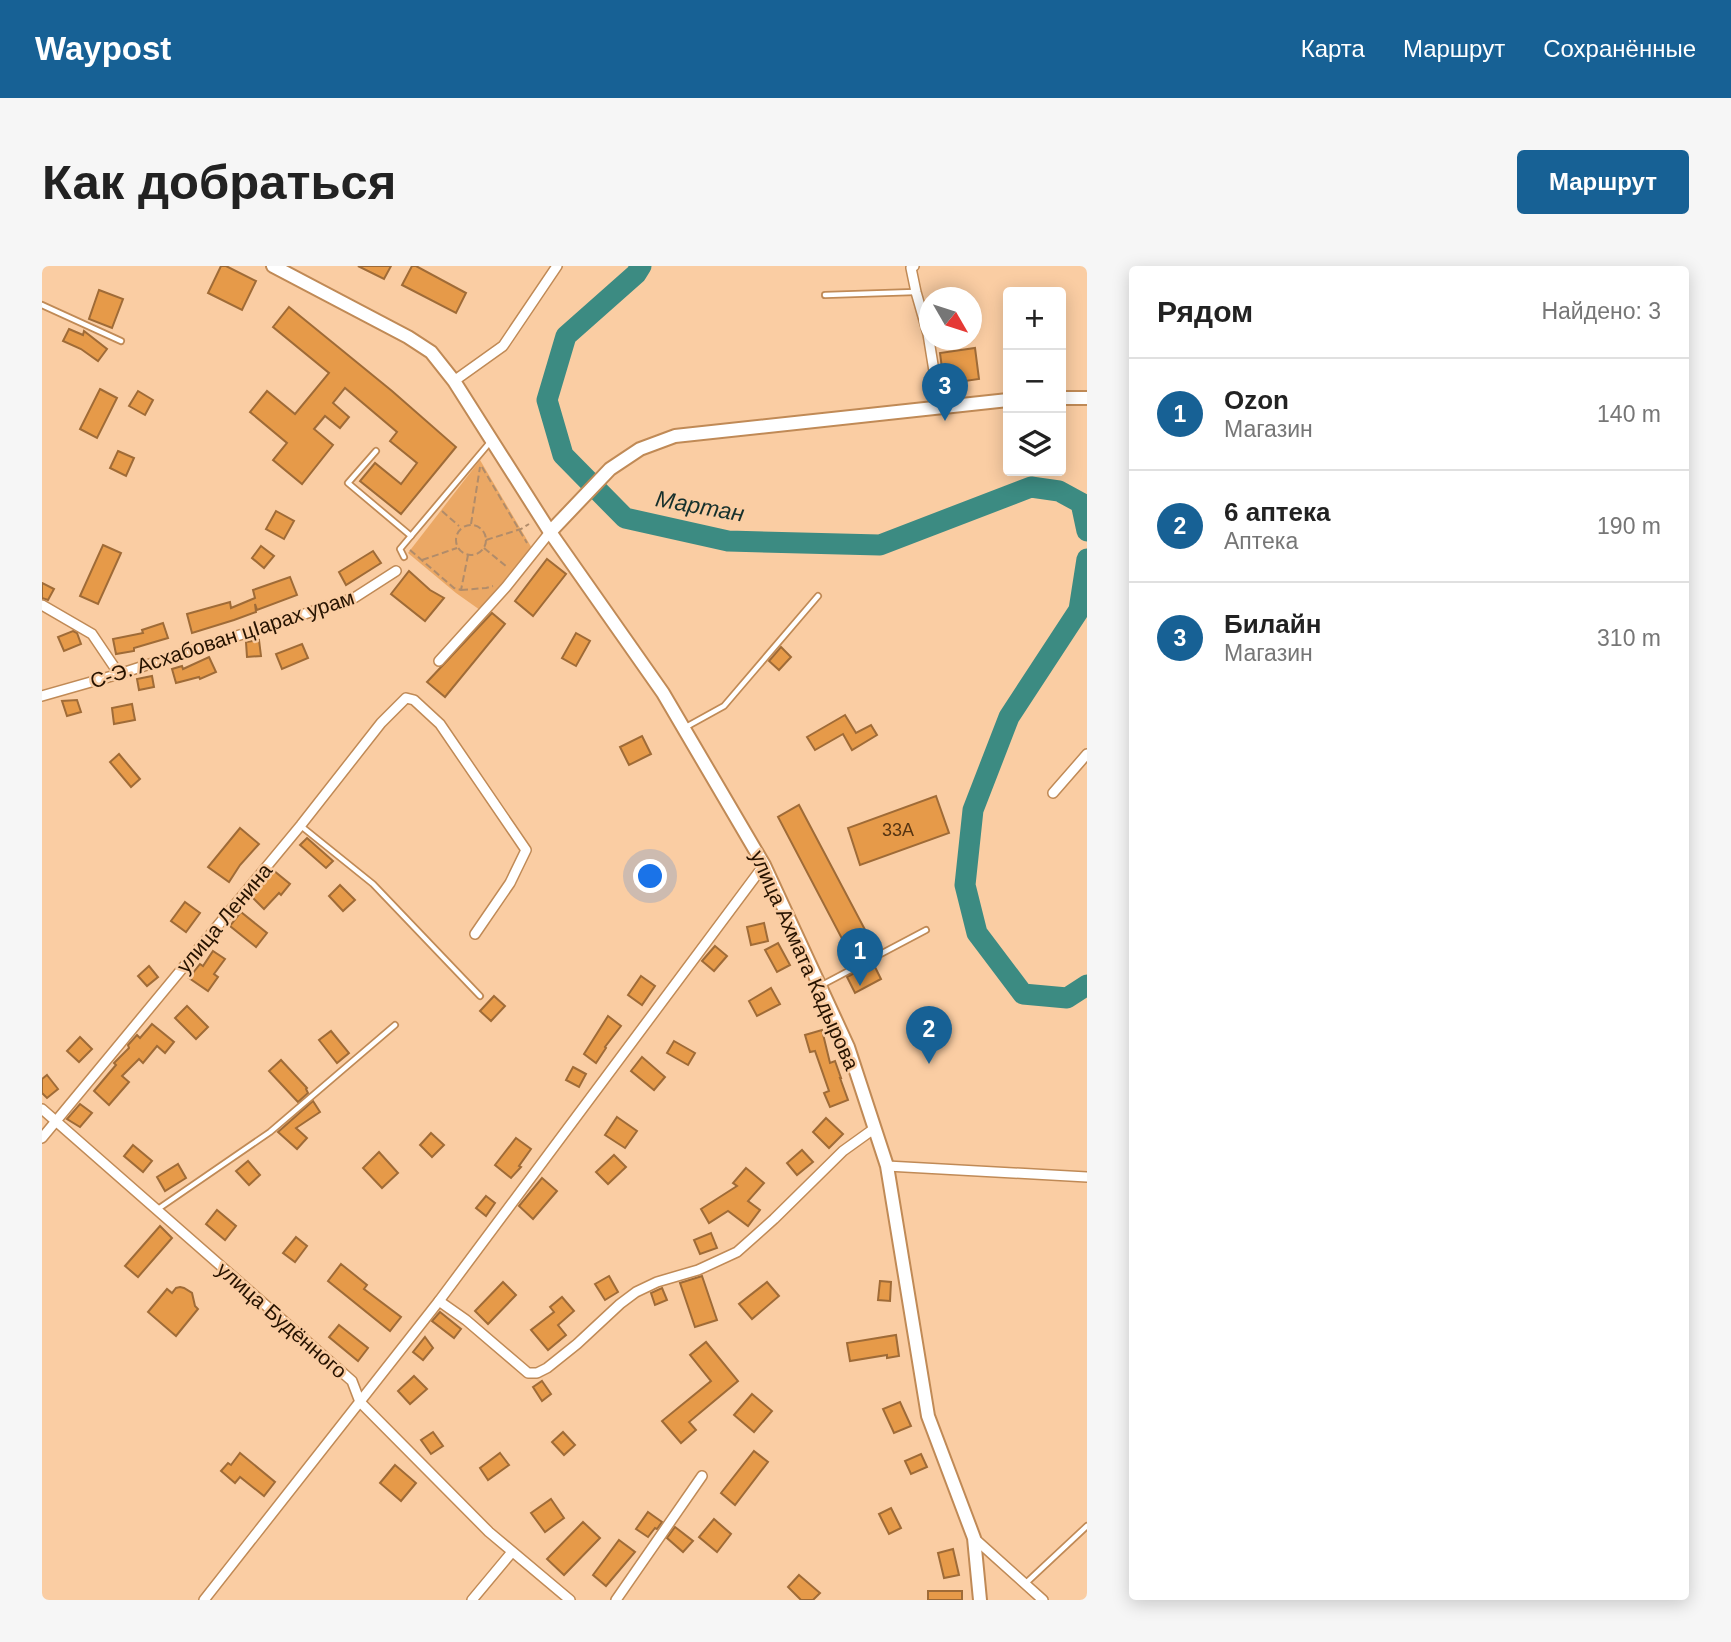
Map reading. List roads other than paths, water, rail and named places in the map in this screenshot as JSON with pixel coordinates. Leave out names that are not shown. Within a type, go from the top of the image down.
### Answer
[{"type":"main road","name":"улица Ахмата Кадырова","points":[[273,266],[408,337],[431,352],[454,381],[550,532],[663,693],[764,865],[848,1047],[887,1166],[928,1416],[974,1538],[980,1600]]},
{"type":"main road","points":[[1066,398],[1087,398]]},
{"type":"main road","points":[[550,532],[610,469],[640,449],[675,436],[1003,402]]},
{"type":"street","points":[[454,381],[503,346],[557,266]]},
{"type":"street","points":[[911,267],[928,334],[940,408]]},
{"type":"street","points":[[439,661],[506,587],[550,532]]},
{"type":"street","name":"С-Э. Асхабован цIарах урам","points":[[42,696],[354,598],[397,571]]},
{"type":"street","points":[[42,605],[92,634],[118,674]]},
{"type":"street","name":"улица Ленина","points":[[42,1138],[301,825],[381,723],[406,698],[414,699],[440,724],[526,850],[510,883],[475,934]]},
{"type":"street","points":[[1053,793],[1087,754]]},
{"type":"street","points":[[204,1600],[439,1301],[764,865]]},
{"type":"street","name":"улица Будённого","points":[[42,1109],[352,1381],[360,1402],[489,1532],[570,1600]]},
{"type":"street","points":[[439,1301],[528,1373],[537,1373],[577,1344],[636,1292],[657,1282],[698,1270],[737,1252],[843,1151],[875,1128]]},
{"type":"street","points":[[887,1166],[1087,1177]]},
{"type":"street","points":[[616,1600],[702,1476]]},
{"type":"street","points":[[974,1538],[1043,1600]]},
{"type":"street","points":[[472,1600],[512,1552]]},
{"type":"lane","points":[[825,295],[916,292]]},
{"type":"lane","points":[[42,305],[121,341]]},
{"type":"lane","points":[[404,557],[400,549],[492,441]]},
{"type":"lane","points":[[376,451],[348,483],[411,536]]},
{"type":"lane","points":[[684,729],[724,706],[818,596]]},
{"type":"lane","points":[[301,825],[373,884],[480,996]]},
{"type":"lane","points":[[820,986],[926,930]]},
{"type":"lane","points":[[157,1210],[270,1132],[395,1025]]},
{"type":"lane","points":[[1025,1584],[1087,1526]]},
{"type":"waterway","name":"Мартан","points":[[641,266],[636,274],[566,336],[547,400],[563,455],[625,518],[728,541],[880,545],[1031,487],[1059,491],[1081,503],[1087,531]]},
{"type":"waterway","name":"Мартан","points":[[1087,559],[1079,610],[1009,717],[973,810],[965,885],[977,933],[1023,994],[1067,998],[1087,985]]},
{"type":"place","name":"Билайн","points":[[945,421]]},
{"type":"place","name":"Ozon","points":[[860,986]]},
{"type":"place","name":"6 аптека","points":[[929,1064]]}]
